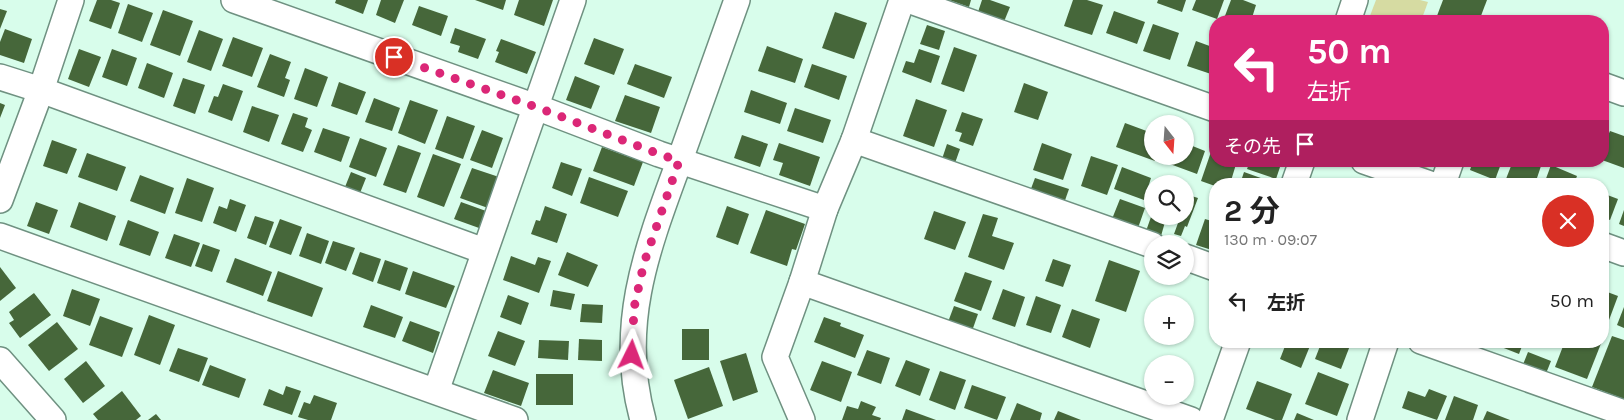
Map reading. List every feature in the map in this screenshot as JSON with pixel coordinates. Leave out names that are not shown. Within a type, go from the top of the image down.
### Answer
[{"type":"street","points":[[0,200],[41,90],[70,0]]},
{"type":"street","points":[[234,0],[536,107],[659,154],[825,209]]},
{"type":"street","points":[[436,392],[573,0]]},
{"type":"street","points":[[643,420],[639,408],[632,355],[634,308],[644,263],[737,0]]},
{"type":"street","points":[[802,420],[775,357],[802,282],[825,209],[854,140],[902,0]]},
{"type":"street","points":[[908,0],[1209,107]]},
{"type":"street","points":[[1350,15],[1355,0]]},
{"type":"street","points":[[0,77],[41,90],[484,251]]},
{"type":"street","points":[[1609,88],[1624,93]]},
{"type":"street","points":[[854,140],[1144,242]]},
{"type":"street","points":[[1381,167],[1413,178]]},
{"type":"street","points":[[0,236],[515,420]]},
{"type":"street","points":[[1609,248],[1624,253]]},
{"type":"street","points":[[1194,260],[1209,266]]},
{"type":"street","points":[[802,282],[1191,420]]},
{"type":"street","points":[[1210,420],[1236,348]]},
{"type":"street","points":[[1360,420],[1384,348]]},
{"type":"street","points":[[1441,348],[1624,413]]},
{"type":"street","points":[[0,360],[53,420]]},
{"type":"green space","points":[[1376,0],[1420,0],[1428,2],[1423,15],[1370,15]]},
{"type":"green space","points":[[1415,167],[1428,167],[1423,170]]},
{"type":"building","points":[[97,0],[111,0],[120,3],[111,29],[89,21]]},
{"type":"building","points":[[336,0],[368,0],[363,14],[335,3]]},
{"type":"building","points":[[381,0],[404,0],[395,23],[376,15]]},
{"type":"building","points":[[475,0],[506,0],[503,10]]},
{"type":"building","points":[[519,0],[553,0],[544,26],[514,15]]},
{"type":"building","points":[[949,0],[971,0],[969,7]]},
{"type":"building","points":[[982,0],[990,0],[1010,7],[1003,24],[977,15]]},
{"type":"building","points":[[1073,0],[1087,0],[1103,5],[1092,35],[1064,26]]},
{"type":"building","points":[[1158,0],[1186,0],[1182,12],[1157,3]]},
{"type":"building","points":[[1196,0],[1224,0],[1218,15],[1209,16],[1192,10]]},
{"type":"building","points":[[1231,0],[1243,0],[1256,5],[1253,15],[1225,15]]},
{"type":"building","points":[[1443,0],[1487,0],[1481,15],[1437,15]]},
{"type":"building","points":[[128,4],[153,13],[142,42],[118,33]]},
{"type":"building","points":[[419,6],[448,16],[441,36],[412,25]]},
{"type":"building","points":[[0,9],[7,11],[0,29]]},
{"type":"building","points":[[163,10],[193,21],[180,56],[150,45]]},
{"type":"building","points":[[1114,11],[1145,22],[1137,44],[1106,33]]},
{"type":"building","points":[[835,12],[867,23],[854,59],[822,48]]},
{"type":"building","points":[[1153,24],[1179,33],[1170,60],[1143,51]]},
{"type":"building","points":[[927,25],[945,31],[939,50],[920,44]]},
{"type":"building","points":[[455,28],[486,39],[478,59],[458,52],[460,46],[450,43]]},
{"type":"building","points":[[5,29],[32,39],[24,63],[0,55],[0,42]]},
{"type":"building","points":[[199,30],[223,39],[211,71],[187,62]]},
{"type":"building","points":[[233,37],[263,48],[252,77],[222,66]]},
{"type":"building","points":[[594,38],[624,49],[614,75],[584,64]]},
{"type":"building","points":[[501,39],[536,52],[527,74],[495,62],[499,52],[496,51]]},
{"type":"building","points":[[1196,41],[1209,46],[1209,73],[1187,66]]},
{"type":"building","points":[[767,46],[803,59],[795,83],[758,71]]},
{"type":"building","points":[[954,47],[977,55],[964,92],[941,84]]},
{"type":"building","points":[[79,49],[101,57],[89,87],[68,79]]},
{"type":"building","points":[[112,49],[137,58],[127,86],[102,77]]},
{"type":"building","points":[[919,49],[940,56],[931,83],[902,72],[906,61],[914,63]]},
{"type":"building","points":[[270,54],[291,62],[285,78],[290,80],[284,97],[257,87]]},
{"type":"building","points":[[147,63],[173,73],[164,98],[138,88]]},
{"type":"building","points":[[635,64],[672,77],[664,98],[627,84]]},
{"type":"building","points":[[812,64],[847,76],[839,100],[804,87]]},
{"type":"building","points":[[305,68],[328,77],[317,107],[294,99]]},
{"type":"building","points":[[575,76],[600,86],[591,109],[566,100]]},
{"type":"building","points":[[183,78],[205,85],[195,114],[173,106]]},
{"type":"building","points":[[339,82],[366,92],[357,115],[331,106]]},
{"type":"building","points":[[1024,83],[1048,92],[1038,120],[1014,112]]},
{"type":"building","points":[[223,84],[243,91],[232,121],[208,112],[214,96],[218,97]]},
{"type":"building","points":[[751,90],[787,103],[780,124],[744,112]]},
{"type":"building","points":[[625,95],[660,107],[651,133],[615,121]]},
{"type":"building","points":[[374,98],[400,108],[392,131],[365,122]]},
{"type":"building","points":[[916,99],[947,110],[934,147],[903,136]]},
{"type":"building","points":[[410,100],[438,110],[425,144],[398,133]]},
{"type":"building","points":[[0,103],[5,105],[0,118]]},
{"type":"building","points":[[252,106],[279,115],[269,142],[243,132]]},
{"type":"building","points":[[795,108],[831,120],[823,143],[787,131]]},
{"type":"building","points":[[962,112],[983,119],[973,146],[959,141],[962,133],[955,131]]},
{"type":"building","points":[[293,113],[308,118],[305,127],[312,130],[303,152],[281,144]]},
{"type":"building","points":[[447,116],[475,126],[463,159],[435,149]]},
{"type":"building","points":[[1125,123],[1144,130],[1144,157],[1116,147]]},
{"type":"building","points":[[323,128],[350,137],[341,162],[314,152]]},
{"type":"building","points":[[482,130],[503,138],[492,168],[470,160]]},
{"type":"building","points":[[1610,131],[1624,136],[1624,168],[1609,163]]},
{"type":"building","points":[[742,135],[768,144],[760,167],[734,158]]},
{"type":"building","points":[[360,138],[387,148],[376,177],[349,167]]},
{"type":"building","points":[[52,140],[77,149],[67,174],[43,166]]},
{"type":"building","points":[[779,143],[820,157],[810,186],[779,175],[783,163],[773,160]]},
{"type":"building","points":[[1042,143],[1072,154],[1063,180],[1033,170]]},
{"type":"building","points":[[947,144],[960,149],[955,163],[942,159]]},
{"type":"building","points":[[398,145],[421,153],[406,193],[383,185]]},
{"type":"building","points":[[602,147],[643,162],[634,186],[593,171]]},
{"type":"building","points":[[1194,147],[1205,151],[1197,174],[1173,165],[1194,165]]},
{"type":"building","points":[[87,153],[126,167],[117,191],[78,177]]},
{"type":"building","points":[[433,154],[461,164],[444,207],[417,197]]},
{"type":"building","points":[[1091,156],[1118,165],[1107,195],[1081,186]]},
{"type":"building","points":[[1209,158],[1209,167],[1235,167],[1232,178],[1209,178],[1209,184],[1201,181]]},
{"type":"building","points":[[561,162],[582,169],[572,196],[552,188]]},
{"type":"building","points":[[1122,167],[1144,175],[1144,200],[1114,189]]},
{"type":"building","points":[[1248,167],[1280,167],[1276,178],[1247,169]]},
{"type":"building","points":[[1471,167],[1500,167],[1496,178],[1490,178],[1470,170]]},
{"type":"building","points":[[1511,167],[1541,167],[1537,178],[1506,178]]},
{"type":"building","points":[[1550,167],[1556,167],[1577,176],[1576,178],[1546,178]]},
{"type":"building","points":[[472,168],[499,177],[488,208],[460,198]]},
{"type":"building","points":[[351,172],[366,178],[360,193],[345,187]]},
{"type":"building","points":[[1244,172],[1261,178],[1242,178]]},
{"type":"building","points":[[140,175],[174,188],[165,214],[130,201]]},
{"type":"building","points":[[589,177],[628,191],[618,217],[580,203]]},
{"type":"building","points":[[187,178],[214,188],[202,222],[175,213]]},
{"type":"building","points":[[1035,178],[1069,189],[1063,206],[1029,194]]},
{"type":"building","points":[[1609,196],[1618,199],[1609,220]]},
{"type":"building","points":[[1194,197],[1198,198],[1194,209]]},
{"type":"building","points":[[230,199],[246,205],[236,232],[213,223],[219,206],[227,209]]},
{"type":"building","points":[[1120,199],[1144,208],[1138,228],[1112,219]]},
{"type":"building","points":[[36,202],[58,210],[49,234],[27,226]]},
{"type":"building","points":[[79,202],[116,216],[107,241],[70,227]]},
{"type":"building","points":[[461,202],[486,211],[479,228],[454,219]]},
{"type":"building","points":[[545,206],[567,214],[557,243],[531,234],[536,220],[540,221]]},
{"type":"building","points":[[727,206],[749,214],[738,245],[716,237]]},
{"type":"building","points":[[766,210],[805,224],[796,250],[792,249],[787,266],[750,253]]},
{"type":"building","points":[[1624,210],[1624,226],[1619,224]]},
{"type":"building","points":[[934,211],[966,222],[955,250],[924,239]]},
{"type":"building","points":[[983,214],[998,218],[992,236],[1014,243],[1004,270],[968,257]]},
{"type":"building","points":[[255,216],[274,222],[266,245],[247,238]]},
{"type":"building","points":[[280,219],[302,227],[291,255],[269,247]]},
{"type":"building","points":[[1205,219],[1209,220],[1209,249],[1196,245]]},
{"type":"building","points":[[128,220],[159,232],[150,256],[119,245]]},
{"type":"building","points":[[1148,225],[1164,225],[1161,235],[1146,231]]},
{"type":"building","points":[[1177,225],[1188,225],[1187,227],[1185,226],[1181,235],[1174,234]]},
{"type":"building","points":[[307,233],[329,241],[321,264],[299,256]]},
{"type":"building","points":[[174,234],[200,243],[191,267],[165,258]]},
{"type":"building","points":[[333,241],[355,248],[346,271],[325,263]]},
{"type":"building","points":[[203,244],[220,250],[212,272],[195,266]]},
{"type":"building","points":[[360,252],[381,259],[373,282],[352,274]]},
{"type":"building","points":[[567,252],[598,265],[588,287],[558,275]]},
{"type":"building","points":[[511,256],[535,265],[538,257],[551,261],[539,293],[503,280]]},
{"type":"building","points":[[235,258],[272,272],[263,296],[226,282]]},
{"type":"building","points":[[1053,259],[1071,265],[1063,287],[1045,281]]},
{"type":"building","points":[[385,260],[408,268],[400,291],[377,283]]},
{"type":"building","points":[[1109,260],[1140,271],[1126,312],[1095,301]]},
{"type":"building","points":[[0,267],[16,288],[0,301]]},
{"type":"building","points":[[278,271],[323,288],[312,317],[267,301]]},
{"type":"building","points":[[413,271],[455,286],[446,308],[405,294]]},
{"type":"building","points":[[965,272],[992,281],[981,311],[954,301]]},
{"type":"building","points":[[72,289],[100,299],[90,326],[63,316]]},
{"type":"building","points":[[1003,289],[1025,297],[1015,327],[992,319]]},
{"type":"building","points":[[553,290],[575,294],[571,310],[550,306]]},
{"type":"building","points":[[34,293],[51,315],[20,338],[9,323],[14,320],[9,312]]},
{"type":"building","points":[[1609,293],[1618,296],[1609,320]]},
{"type":"building","points":[[508,295],[529,303],[521,325],[500,317]]},
{"type":"building","points":[[1036,296],[1061,305],[1051,333],[1026,325]]},
{"type":"building","points":[[582,304],[603,305],[602,323],[580,322]]},
{"type":"building","points":[[371,305],[403,317],[395,338],[363,327]]},
{"type":"building","points":[[954,306],[978,314],[972,331],[948,322]]},
{"type":"building","points":[[1624,307],[1624,328],[1617,325]]},
{"type":"building","points":[[1072,309],[1100,319],[1090,348],[1062,337]]},
{"type":"building","points":[[149,315],[175,325],[160,365],[134,355]]},
{"type":"building","points":[[100,316],[133,328],[122,357],[89,345]]},
{"type":"building","points":[[824,317],[841,323],[840,326],[864,335],[855,358],[814,342]]},
{"type":"building","points":[[410,321],[440,332],[433,353],[402,341]]},
{"type":"building","points":[[57,322],[78,349],[49,371],[28,345]]},
{"type":"building","points":[[682,329],[709,329],[709,360],[682,360]]},
{"type":"building","points":[[498,331],[525,341],[515,366],[488,356]]},
{"type":"building","points":[[1612,336],[1624,340],[1624,399],[1592,387],[1607,348],[1609,348]]},
{"type":"building","points":[[579,339],[602,340],[602,361],[578,360]]},
{"type":"building","points":[[539,340],[569,341],[568,360],[538,358]]},
{"type":"building","points":[[178,348],[208,358],[199,382],[169,371]]},
{"type":"building","points":[[1284,348],[1309,348],[1301,368],[1280,359]]},
{"type":"building","points":[[1319,348],[1349,348],[1341,369],[1315,359]]},
{"type":"building","points":[[1504,348],[1521,348],[1519,354]]},
{"type":"building","points":[[1562,348],[1599,348],[1587,379],[1555,367]]},
{"type":"building","points":[[867,350],[890,358],[881,384],[857,375]]},
{"type":"building","points":[[1528,352],[1551,361],[1545,376],[1522,367]]},
{"type":"building","points":[[746,353],[758,392],[733,401],[720,361]]},
{"type":"building","points":[[906,360],[930,369],[920,396],[895,386]]},
{"type":"building","points":[[86,361],[105,386],[83,403],[64,379]]},
{"type":"building","points":[[822,361],[852,372],[841,402],[810,390]]},
{"type":"building","points":[[210,365],[246,379],[239,398],[202,385]]},
{"type":"building","points":[[709,367],[723,406],[688,419],[674,380]]},
{"type":"building","points":[[493,370],[529,383],[521,406],[484,393]]},
{"type":"building","points":[[940,371],[966,380],[955,410],[929,400]]},
{"type":"building","points":[[1318,372],[1349,384],[1337,416],[1305,404]]},
{"type":"building","points":[[536,374],[573,374],[573,405],[536,405]]},
{"type":"building","points":[[1257,381],[1292,394],[1282,420],[1275,420],[1246,409]]},
{"type":"building","points":[[972,385],[1006,397],[997,420],[964,408]]},
{"type":"building","points":[[286,386],[301,391],[292,415],[263,405],[269,389],[283,395]]},
{"type":"building","points":[[1429,389],[1447,396],[1437,420],[1402,408],[1408,391],[1425,397]]},
{"type":"building","points":[[122,391],[141,416],[136,420],[98,420],[93,414]]},
{"type":"building","points":[[314,395],[337,403],[331,420],[308,420],[298,417],[304,402],[310,404]]},
{"type":"building","points":[[1454,396],[1478,405],[1473,420],[1445,420]]},
{"type":"building","points":[[861,401],[876,407],[872,415],[881,418],[880,420],[842,420],[847,406],[858,409]]},
{"type":"building","points":[[1017,403],[1042,413],[1040,420],[1010,420]]},
{"type":"building","points":[[906,409],[936,420],[902,420]]},
{"type":"building","points":[[1058,411],[1081,420],[1054,420]]},
{"type":"building","points":[[1487,411],[1510,420],[1483,420]]},
{"type":"building","points":[[1297,413],[1314,420],[1294,420]]},
{"type":"building","points":[[156,414],[161,420],[148,420]]},
{"type":"route","points":[[394,57],[536,107],[679,161],[644,263],[634,308],[632,355]]}]
